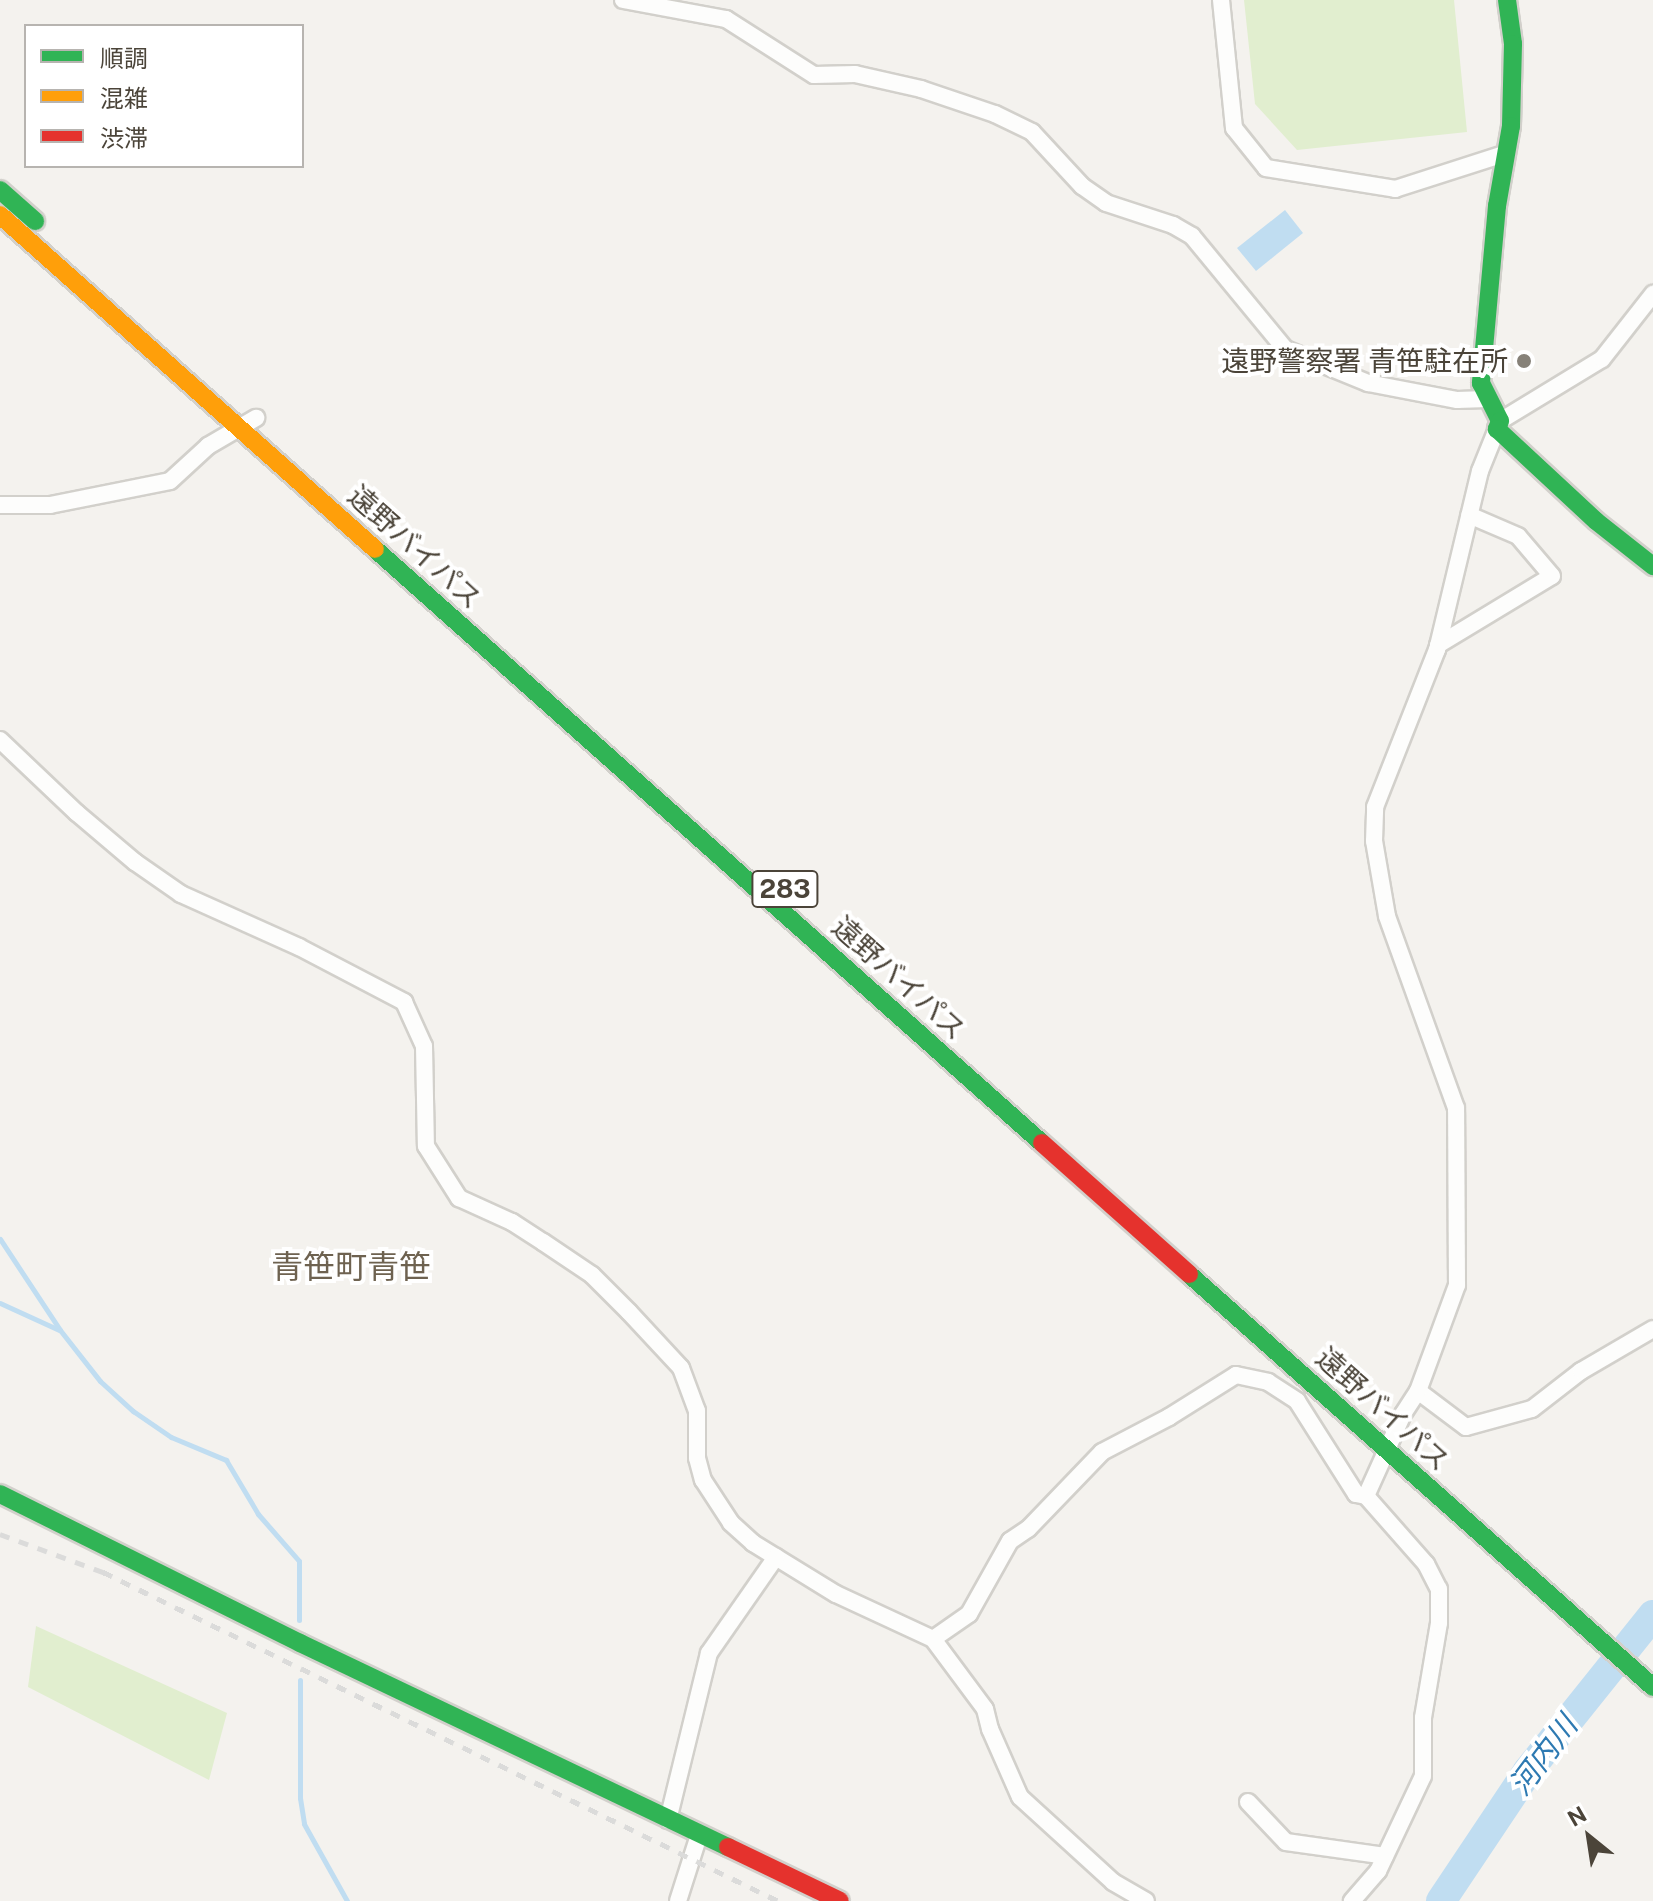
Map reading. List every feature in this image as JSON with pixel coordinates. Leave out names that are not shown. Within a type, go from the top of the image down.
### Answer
[{"type":"main road","points":[[1507,0],[1513,58],[1511,126],[1504,154],[1492,290],[1480,364],[1481,383],[1498,425],[1596,521],[1653,566]]},
{"type":"main road","name":"遠野バイパス","points":[[0,190],[256,418],[1387,1450],[1653,1687]]},
{"type":"main road","name":"遠野バイパス","points":[[0,215],[238,427],[727,850],[820,920]]},
{"type":"main road","points":[[0,1494],[840,1901]]},
{"type":"street","points":[[623,0],[726,19],[814,75],[855,74],[921,89],[995,114],[1032,132],[1082,186],[1106,203],[1173,225],[1192,236],[1285,349],[1368,383],[1457,400],[1487,399]]},
{"type":"street","points":[[1221,0],[1234,128],[1266,168],[1395,189],[1504,154]]},
{"type":"street","points":[[1366,1496],[1418,1391],[1457,1285],[1456,1108],[1387,916],[1374,841],[1375,807],[1388,766],[1438,645],[1480,471],[1498,425],[1602,359],[1653,294]]},
{"type":"street","points":[[0,505],[50,505],[170,481],[208,446],[256,418]]},
{"type":"street","points":[[1438,645],[1552,576],[1518,536],[1469,515]]},
{"type":"street","points":[[0,740],[77,813],[135,862],[181,894],[299,947],[404,1002],[424,1046],[426,1146],[459,1198],[512,1222],[592,1275],[681,1368],[697,1411],[697,1458],[703,1480],[731,1523],[753,1543],[836,1594],[933,1639],[985,1709],[990,1729],[1020,1797],[1113,1882],[1146,1901]]},
{"type":"street","points":[[1418,1391],[1466,1427],[1532,1409],[1581,1371],[1653,1329]]},
{"type":"street","points":[[933,1639],[969,1614],[1010,1541],[1028,1529],[1102,1452],[1169,1417],[1236,1375],[1268,1382],[1297,1401],[1356,1494],[1366,1496],[1426,1564],[1439,1589],[1439,1623],[1423,1718],[1423,1776],[1385,1856],[1352,1901]]},
{"type":"street","points":[[668,1820],[709,1653],[776,1557]]},
{"type":"street","points":[[1248,1802],[1286,1842],[1385,1856]]},
{"type":"street","points":[[678,1901],[699,1835]]},
{"type":"green space","points":[[1244,0],[1454,0],[1467,132],[1297,150],[1255,104]]},
{"type":"green space","points":[[36,1626],[227,1713],[209,1780],[28,1687]]},
{"type":"water","points":[[1285,210],[1303,233],[1256,271],[1237,248]]},
{"type":"waterway","points":[[0,1239],[60,1330],[100,1381],[133,1411],[171,1437],[226,1460],[258,1514],[299,1561],[299,1620]]},
{"type":"waterway","points":[[0,1303],[59,1330]]},
{"type":"waterway","name":"河内川","points":[[1441,1901],[1528,1771],[1653,1615]]},
{"type":"waterway","points":[[300,1680],[300,1798],[304,1824],[347,1901]]},
{"type":"railway","points":[[0,1534],[103,1572],[778,1901]]},
{"type":"traffic: fast","points":[[1507,0],[1513,44],[1511,126],[1497,206],[1481,383],[1500,421],[1497,429],[1596,521],[1653,566]]},
{"type":"traffic: fast","points":[[0,190],[35,221]]},
{"type":"traffic: fast","points":[[375,549],[1042,1143]]},
{"type":"traffic: fast","points":[[1189,1274],[1653,1687]]},
{"type":"traffic: fast","points":[[0,1494],[300,1643],[728,1847]]},
{"type":"traffic: slow","points":[[0,215],[375,549]]},
{"type":"traffic: jam","points":[[1042,1143],[1189,1274]]},
{"type":"traffic: jam","points":[[728,1847],[840,1901]]},
{"type":"place","name":"遠野警察署 青笹駐在所","points":[[1524,361]]},
{"type":"district","name":"青笹町青笹","points":[[351,1267]]}]
